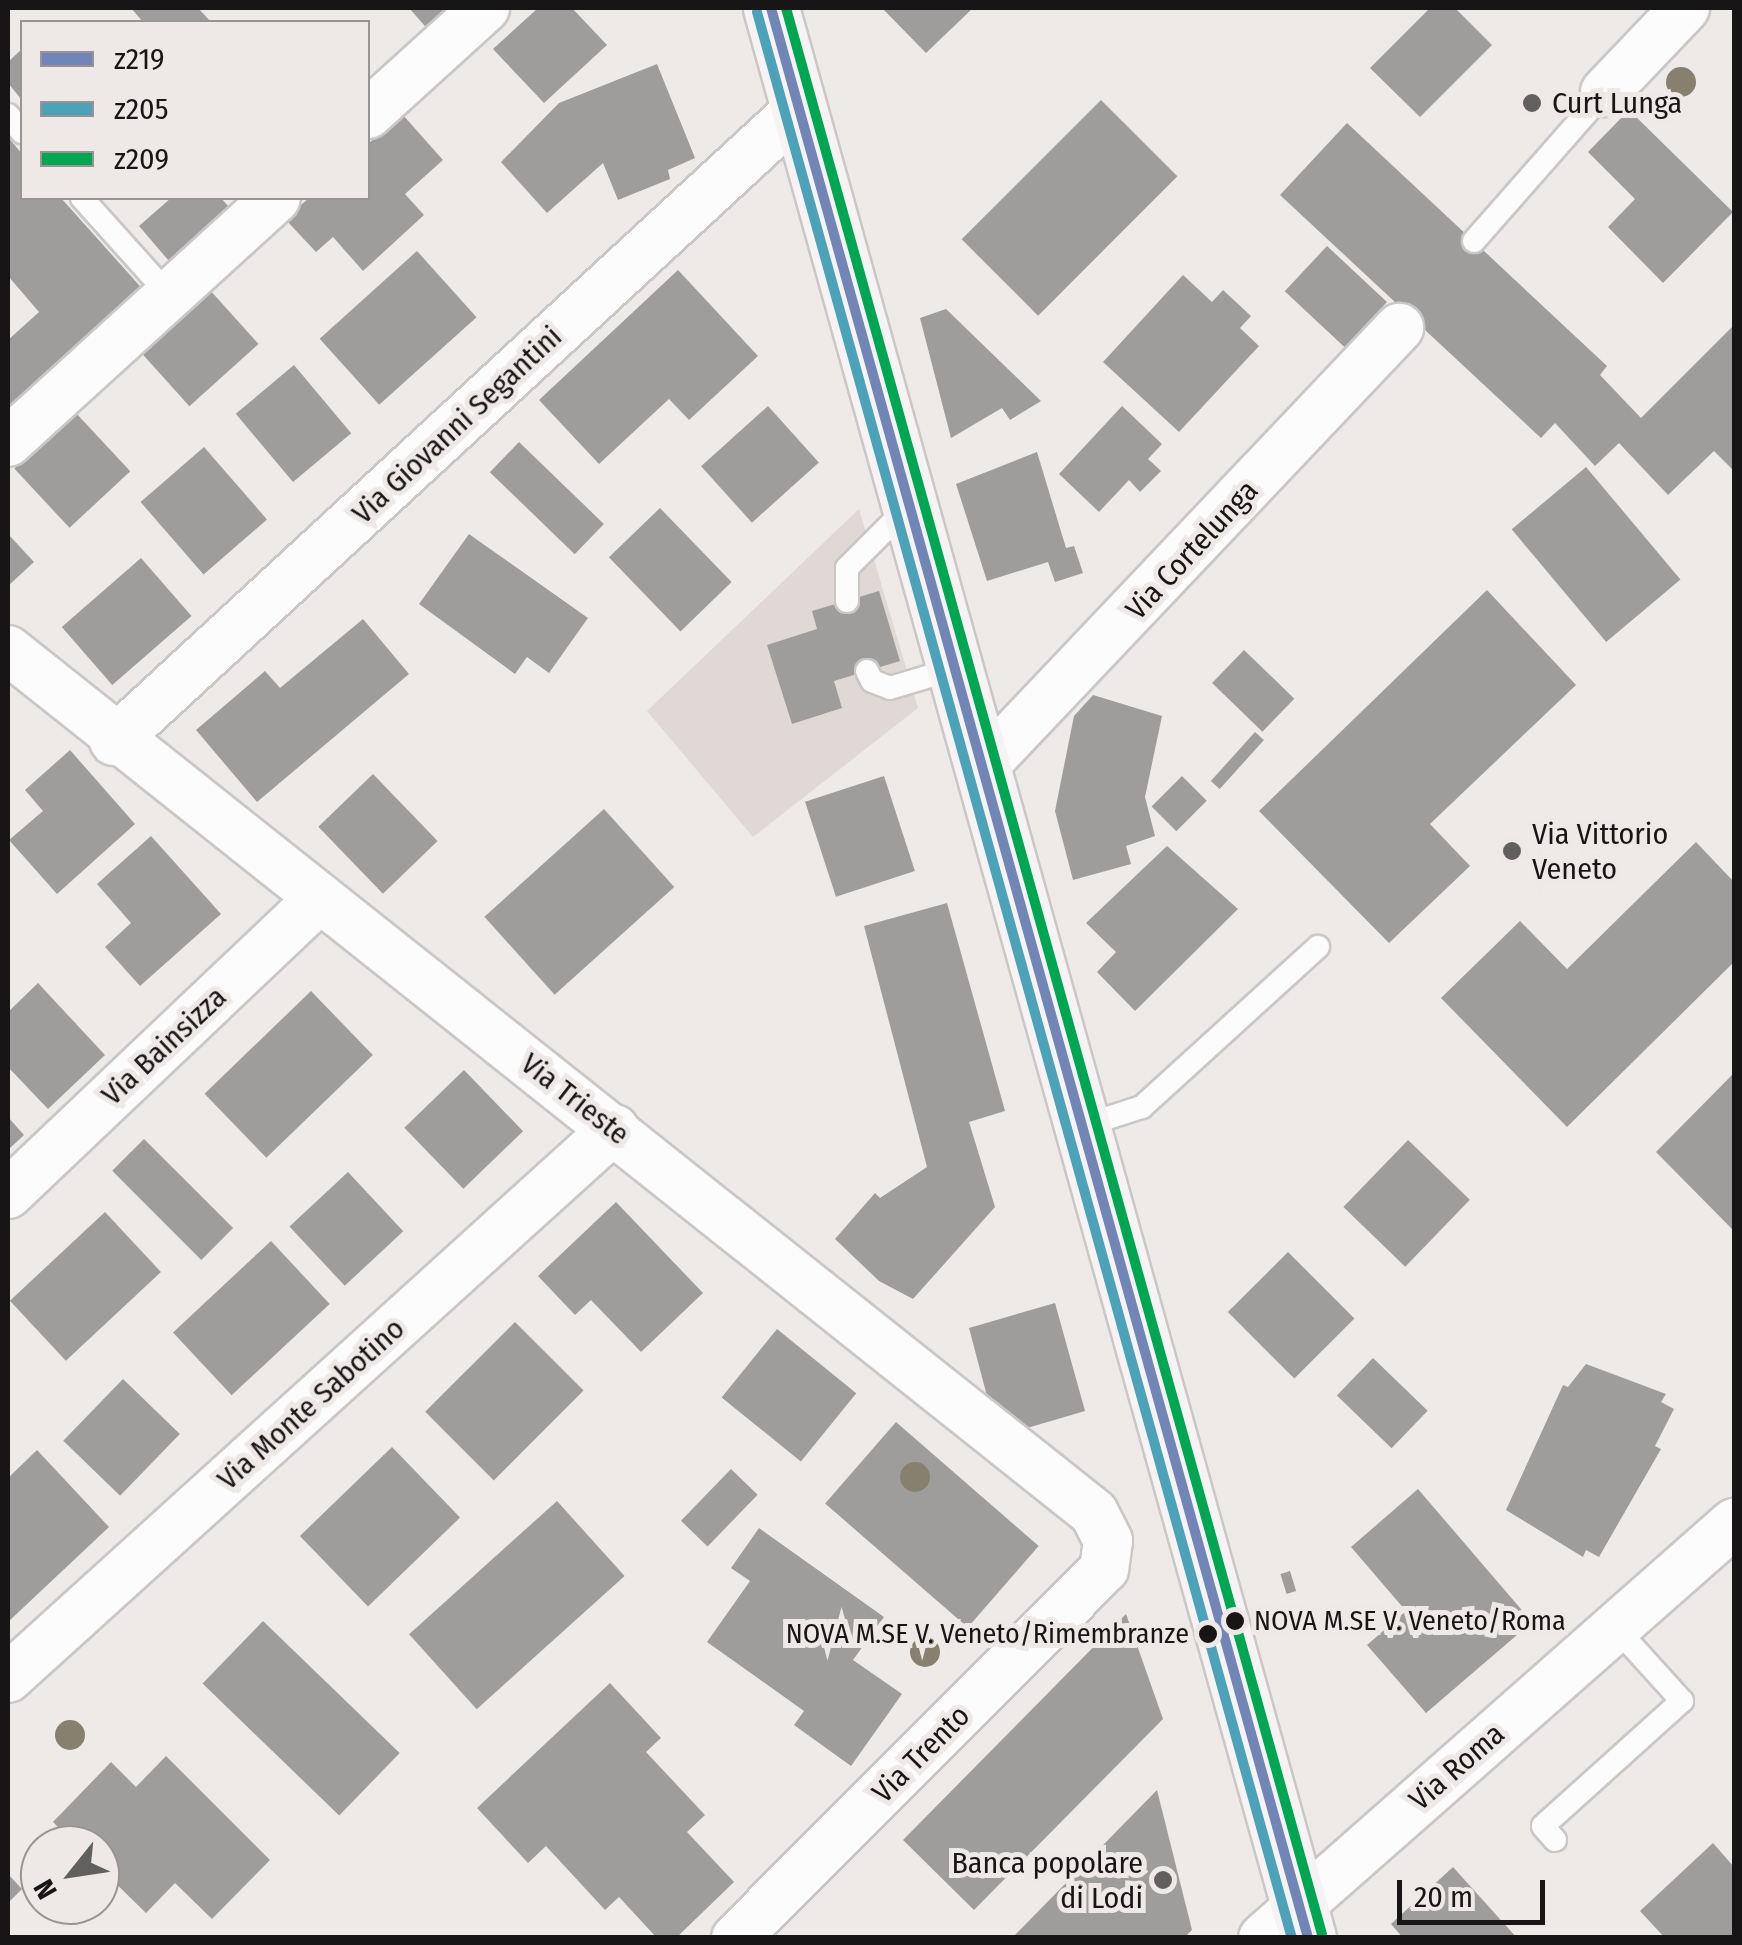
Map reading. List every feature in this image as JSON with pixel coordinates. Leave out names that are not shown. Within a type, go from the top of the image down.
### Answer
[{"type":"main road","points":[[771,8],[1080,1126],[1290,1927]]},
{"type":"street","points":[[370,112],[485,8]]},
{"type":"street","points":[[1605,92],[1685,8]]},
{"type":"street","name":"Via Giovanni Segantini","points":[[114,741],[800,108]]},
{"type":"street","points":[[8,442],[274,200]]},
{"type":"street","name":"Via Cortelunga","points":[[980,770],[1404,322]]},
{"type":"street","name":"Via Trieste","points":[[8,650],[114,741],[614,1129],[1094,1513],[1108,1541],[1104,1569]]},
{"type":"street","name":"Via Bainsizza","points":[[8,1194],[320,898]]},
{"type":"street","name":"Via Monte Sabotino","points":[[8,1678],[614,1129]]},
{"type":"street","name":"Via Roma","points":[[1290,1927],[1734,1523]]},
{"type":"street","name":"Via Trento","points":[[736,1938],[1104,1569]]},
{"type":"lane","points":[[1474,242],[1605,92]]},
{"type":"lane","points":[[84,200],[169,294]]},
{"type":"lane","points":[[847,600],[847,568],[909,507]]},
{"type":"lane","points":[[867,671],[890,688],[953,669]]},
{"type":"lane","points":[[1080,1126],[1142,1108],[1318,948]]},
{"type":"lane","points":[[1555,1840],[1543,1826],[1682,1701],[1616,1628]]},
{"type":"shaded area","points":[[859,509],[918,708],[753,837],[647,711]]},
{"type":"building","points":[[131,8],[198,8],[209,20],[141,20]]},
{"type":"building","points":[[409,8],[462,8],[432,34]]},
{"type":"building","points":[[538,8],[572,8],[607,45],[544,103],[493,49]]},
{"type":"building","points":[[882,8],[973,8],[926,53]]},
{"type":"building","points":[[1430,8],[1455,8],[1492,45],[1420,117],[1370,68]]},
{"type":"building","points":[[20,51],[20,98],[8,83],[8,62]]},
{"type":"building","points":[[657,64],[695,158],[668,170],[670,179],[618,200],[603,163],[547,213],[501,162],[559,103]]},
{"type":"building","points":[[1101,100],[1177,176],[1038,316],[962,239]]},
{"type":"building","points":[[1629,110],[1733,212],[1663,283],[1608,227],[1635,199],[1588,152]]},
{"type":"building","points":[[402,114],[443,160],[405,194],[424,215],[363,271],[333,237],[316,252],[285,219],[307,200],[370,200],[370,142]]},
{"type":"building","points":[[1347,123],[1607,366],[1600,375],[1641,418],[1734,325],[1734,471],[1714,451],[1668,495],[1619,443],[1595,466],[1555,423],[1541,438],[1280,195]]},
{"type":"building","points":[[8,137],[20,152],[20,200],[63,200],[147,294],[8,418],[8,340],[39,312],[8,276]]},
{"type":"building","points":[[169,200],[223,200],[235,214],[175,268],[139,226]]},
{"type":"building","points":[[1327,246],[1387,302],[1345,347],[1285,291]]},
{"type":"building","points":[[417,251],[477,317],[379,405],[320,339]]},
{"type":"building","points":[[678,270],[758,356],[689,420],[669,399],[599,464],[539,400]]},
{"type":"building","points":[[1183,275],[1212,302],[1223,290],[1251,316],[1240,328],[1259,346],[1179,432],[1103,362]]},
{"type":"building","points":[[209,289],[259,344],[189,406],[140,351]]},
{"type":"building","points":[[946,309],[1041,401],[1010,420],[1002,408],[951,438],[920,318]]},
{"type":"building","points":[[294,365],[351,433],[293,482],[236,414]]},
{"type":"building","points":[[768,406],[819,462],[752,523],[701,466]]},
{"type":"building","points":[[1122,406],[1162,444],[1148,459],[1161,471],[1140,492],[1129,480],[1099,512],[1059,474]]},
{"type":"building","points":[[75,412],[130,471],[70,528],[14,469]]},
{"type":"building","points":[[519,442],[604,524],[575,554],[490,472]]},
{"type":"building","points":[[204,447],[267,519],[204,575],[141,502]]},
{"type":"building","points":[[1037,452],[1066,548],[1074,546],[1083,573],[1055,582],[1048,562],[987,581],[956,484]]},
{"type":"building","points":[[1586,467],[1680,580],[1606,642],[1512,529]]},
{"type":"building","points":[[660,508],[732,582],[680,631],[609,557]]},
{"type":"building","points":[[8,534],[34,562],[8,586]]},
{"type":"building","points":[[469,534],[588,618],[549,673],[527,657],[515,674],[419,604]]},
{"type":"building","points":[[141,558],[192,616],[112,685],[62,627]]},
{"type":"building","points":[[1487,590],[1576,685],[1430,824],[1470,866],[1389,943],[1259,811]]},
{"type":"building","points":[[879,591],[900,661],[834,681],[842,708],[792,724],[767,645],[817,629],[812,611]]},
{"type":"building","points":[[363,619],[409,674],[257,802],[196,730],[265,671],[280,688]]},
{"type":"building","points":[[1244,650],[1294,699],[1262,732],[1212,683]]},
{"type":"building","points":[[1093,695],[1162,716],[1145,797],[1155,836],[1126,846],[1131,864],[1073,880],[1055,811],[1074,716]]},
{"type":"building","points":[[1255,732],[1264,740],[1220,789],[1211,781]]},
{"type":"building","points":[[70,750],[135,824],[57,894],[9,840],[43,811],[25,790]]},
{"type":"building","points":[[373,774],[438,841],[383,894],[318,827]]},
{"type":"building","points":[[884,776],[915,871],[836,897],[805,802]]},
{"type":"building","points":[[1182,776],[1207,801],[1176,831],[1152,806]]},
{"type":"building","points":[[604,809],[674,887],[555,995],[484,917]]},
{"type":"building","points":[[151,836],[221,914],[140,986],[105,947],[131,923],[97,884]]},
{"type":"building","points":[[1696,842],[1734,882],[1734,962],[1567,1127],[1441,998],[1520,921],[1567,969]]},
{"type":"building","points":[[1167,846],[1238,909],[1135,1011],[1097,972],[1116,952],[1086,923]]},
{"type":"building","points":[[947,903],[1005,1111],[969,1122],[995,1207],[913,1299],[879,1281],[835,1239],[875,1193],[880,1198],[927,1167],[864,926]]},
{"type":"building","points":[[38,983],[105,1055],[48,1109],[8,1067],[8,1012]]},
{"type":"building","points":[[311,991],[373,1055],[266,1158],[205,1094]]},
{"type":"building","points":[[464,1070],[523,1131],[463,1189],[404,1128]]},
{"type":"building","points":[[1734,1073],[1734,1231],[1656,1152]]},
{"type":"building","points":[[8,1117],[24,1135],[8,1150]]},
{"type":"building","points":[[144,1139],[233,1228],[201,1260],[112,1171]]},
{"type":"building","points":[[1408,1140],[1470,1200],[1405,1267],[1343,1207]]},
{"type":"building","points":[[348,1172],[403,1231],[345,1286],[289,1227]]},
{"type":"building","points":[[616,1202],[703,1293],[641,1352],[591,1300],[575,1315],[538,1276]]},
{"type":"building","points":[[105,1212],[161,1272],[66,1361],[10,1301]]},
{"type":"building","points":[[271,1241],[330,1304],[232,1395],[173,1332]]},
{"type":"building","points":[[1288,1252],[1354,1318],[1294,1379],[1228,1312]]},
{"type":"building","points":[[1055,1303],[1085,1411],[1013,1432],[1007,1410],[992,1415],[969,1328]]},
{"type":"building","points":[[515,1322],[584,1391],[494,1480],[425,1412]]},
{"type":"building","points":[[777,1329],[856,1393],[801,1462],[722,1397]]},
{"type":"building","points":[[1373,1358],[1428,1411],[1392,1448],[1337,1395]]},
{"type":"building","points":[[1586,1364],[1666,1394],[1661,1402],[1674,1409],[1655,1446],[1661,1449],[1599,1557],[1586,1550],[1583,1557],[1506,1510],[1563,1385],[1568,1387]]},
{"type":"building","points":[[123,1379],[180,1434],[120,1496],[63,1441]]},
{"type":"building","points":[[896,1422],[1039,1546],[968,1628],[825,1504]]},
{"type":"building","points":[[392,1447],[460,1517],[368,1606],[300,1536]]},
{"type":"building","points":[[37,1450],[109,1527],[8,1622],[8,1478]]},
{"type":"building","points":[[731,1469],[758,1495],[708,1546],[681,1521]]},
{"type":"building","points":[[1418,1489],[1532,1622],[1426,1713],[1367,1645],[1406,1611],[1351,1547]]},
{"type":"building","points":[[557,1501],[625,1576],[477,1709],[409,1634]]},
{"type":"building","points":[[759,1528],[884,1617],[853,1660],[902,1694],[851,1766],[794,1725],[804,1711],[707,1642],[750,1581],[731,1568]]},
{"type":"building","points":[[1290,1571],[1296,1591],[1287,1594],[1280,1574]]},
{"type":"building","points":[[1126,1614],[1163,1719],[974,1910],[903,1840]]},
{"type":"building","points":[[263,1621],[400,1753],[339,1816],[203,1684]]},
{"type":"building","points":[[610,1683],[661,1738],[646,1752],[705,1815],[687,1832],[734,1882],[676,1938],[657,1938],[619,1897],[605,1910],[546,1846],[528,1863],[477,1808]]},
{"type":"building","points":[[166,1756],[270,1860],[212,1919],[175,1883],[146,1913],[120,1888],[120,1825],[53,1822],[111,1762],[136,1787]]},
{"type":"building","points":[[1157,1790],[1192,1930],[1184,1938],[1012,1938]]},
{"type":"building","points":[[1713,1843],[1734,1867],[1734,1938],[1665,1938],[1640,1911]]},
{"type":"building","points":[[1453,1867],[1517,1938],[1403,1938],[1391,1924]]},
{"type":"building","points":[[8,1874],[20,1891],[8,1903]]},
{"type":"transit line","name":"z219","points":[[771,8],[1308,1938]]},
{"type":"transit line","name":"z209","points":[[786,8],[1322,1934]]},
{"type":"transit line","name":"z205","points":[[757,12],[1292,1938]]},
{"type":"place","name":"Curt Lunga","points":[[1532,103]]},
{"type":"place","name":"Via Vittorio Veneto","points":[[1512,851]]},
{"type":"place","name":"NOVA M.SE V. Veneto/Roma","points":[[1235,1621]]},
{"type":"place","name":"NOVA M.SE V. Veneto/Rimembranze","points":[[1208,1634]]},
{"type":"place","name":"Banca popolare di Lodi","points":[[1163,1880]]}]
